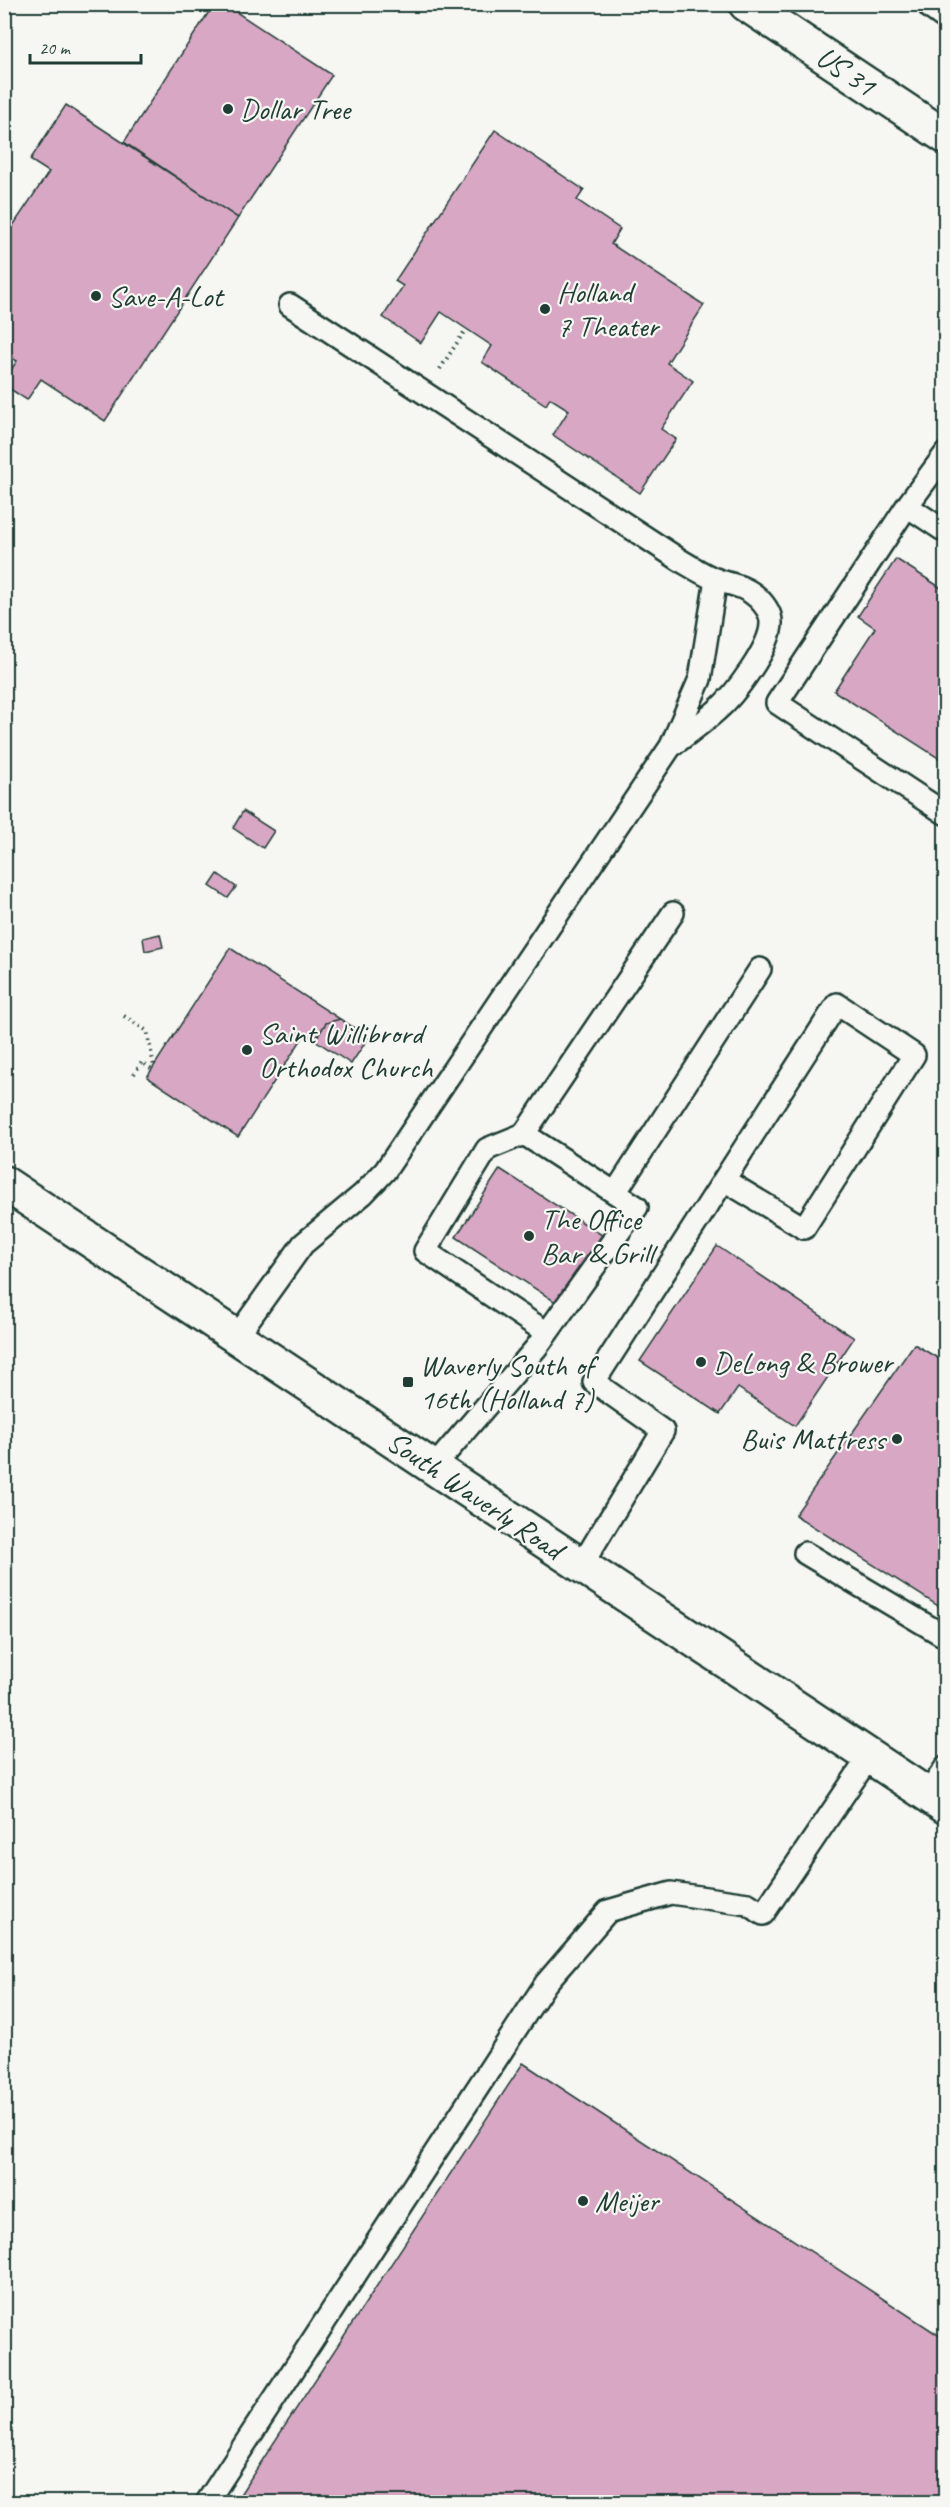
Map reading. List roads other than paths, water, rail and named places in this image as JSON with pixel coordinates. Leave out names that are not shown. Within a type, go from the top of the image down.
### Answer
[{"type":"main road","name":"US 31","points":[[746,4],[945,137]]},
{"type":"main road","points":[[935,4],[945,12]]},
{"type":"main road","name":"South Waverly Road","points":[[4,1183],[936,1801]]},
{"type":"lane","points":[[291,305],[680,560],[716,579],[741,586],[758,597],[771,621],[769,635],[733,694],[717,711],[671,747]]},
{"type":"lane","points":[[945,453],[907,506],[777,703],[945,814]]},
{"type":"lane","points":[[907,506],[945,532]]},
{"type":"lane","points":[[237,1336],[303,1244],[363,1194],[391,1163],[671,747],[700,679],[716,579]]},
{"type":"lane","points":[[547,1333],[425,1251],[488,1149],[524,1134],[673,913]]},
{"type":"lane","points":[[615,1193],[760,969]]},
{"type":"lane","points":[[581,1566],[663,1431],[594,1382],[837,1004],[914,1055],[804,1228],[724,1180]]},
{"type":"lane","points":[[433,1468],[547,1333],[637,1207],[524,1134]]},
{"type":"lane","points":[[805,1553],[945,1636]]},
{"type":"lane","points":[[207,2502],[546,1983],[608,1911],[670,1893],[748,1904],[763,1914],[869,1757]]},
{"type":"lane","points":[[936,1801],[945,1767]]},
{"type":"place","name":"Dollar Tree","points":[[228,109]]},
{"type":"place","name":"Save-A-Lot","points":[[96,296]]},
{"type":"place","name":"Holland 7 Theater","points":[[545,309]]},
{"type":"place","name":"Saint Willibrord Orthodox Church","points":[[247,1050]]},
{"type":"place","name":"The Office Bar & Grill","points":[[529,1236]]},
{"type":"place","name":"DeLong & Brower","points":[[701,1362]]},
{"type":"place","name":"Waverly South of 16th (Holland 7)","points":[[408,1382]]},
{"type":"place","name":"Buis Mattress","points":[[897,1439]]},
{"type":"place","name":"Meijer","points":[[583,2201]]}]
